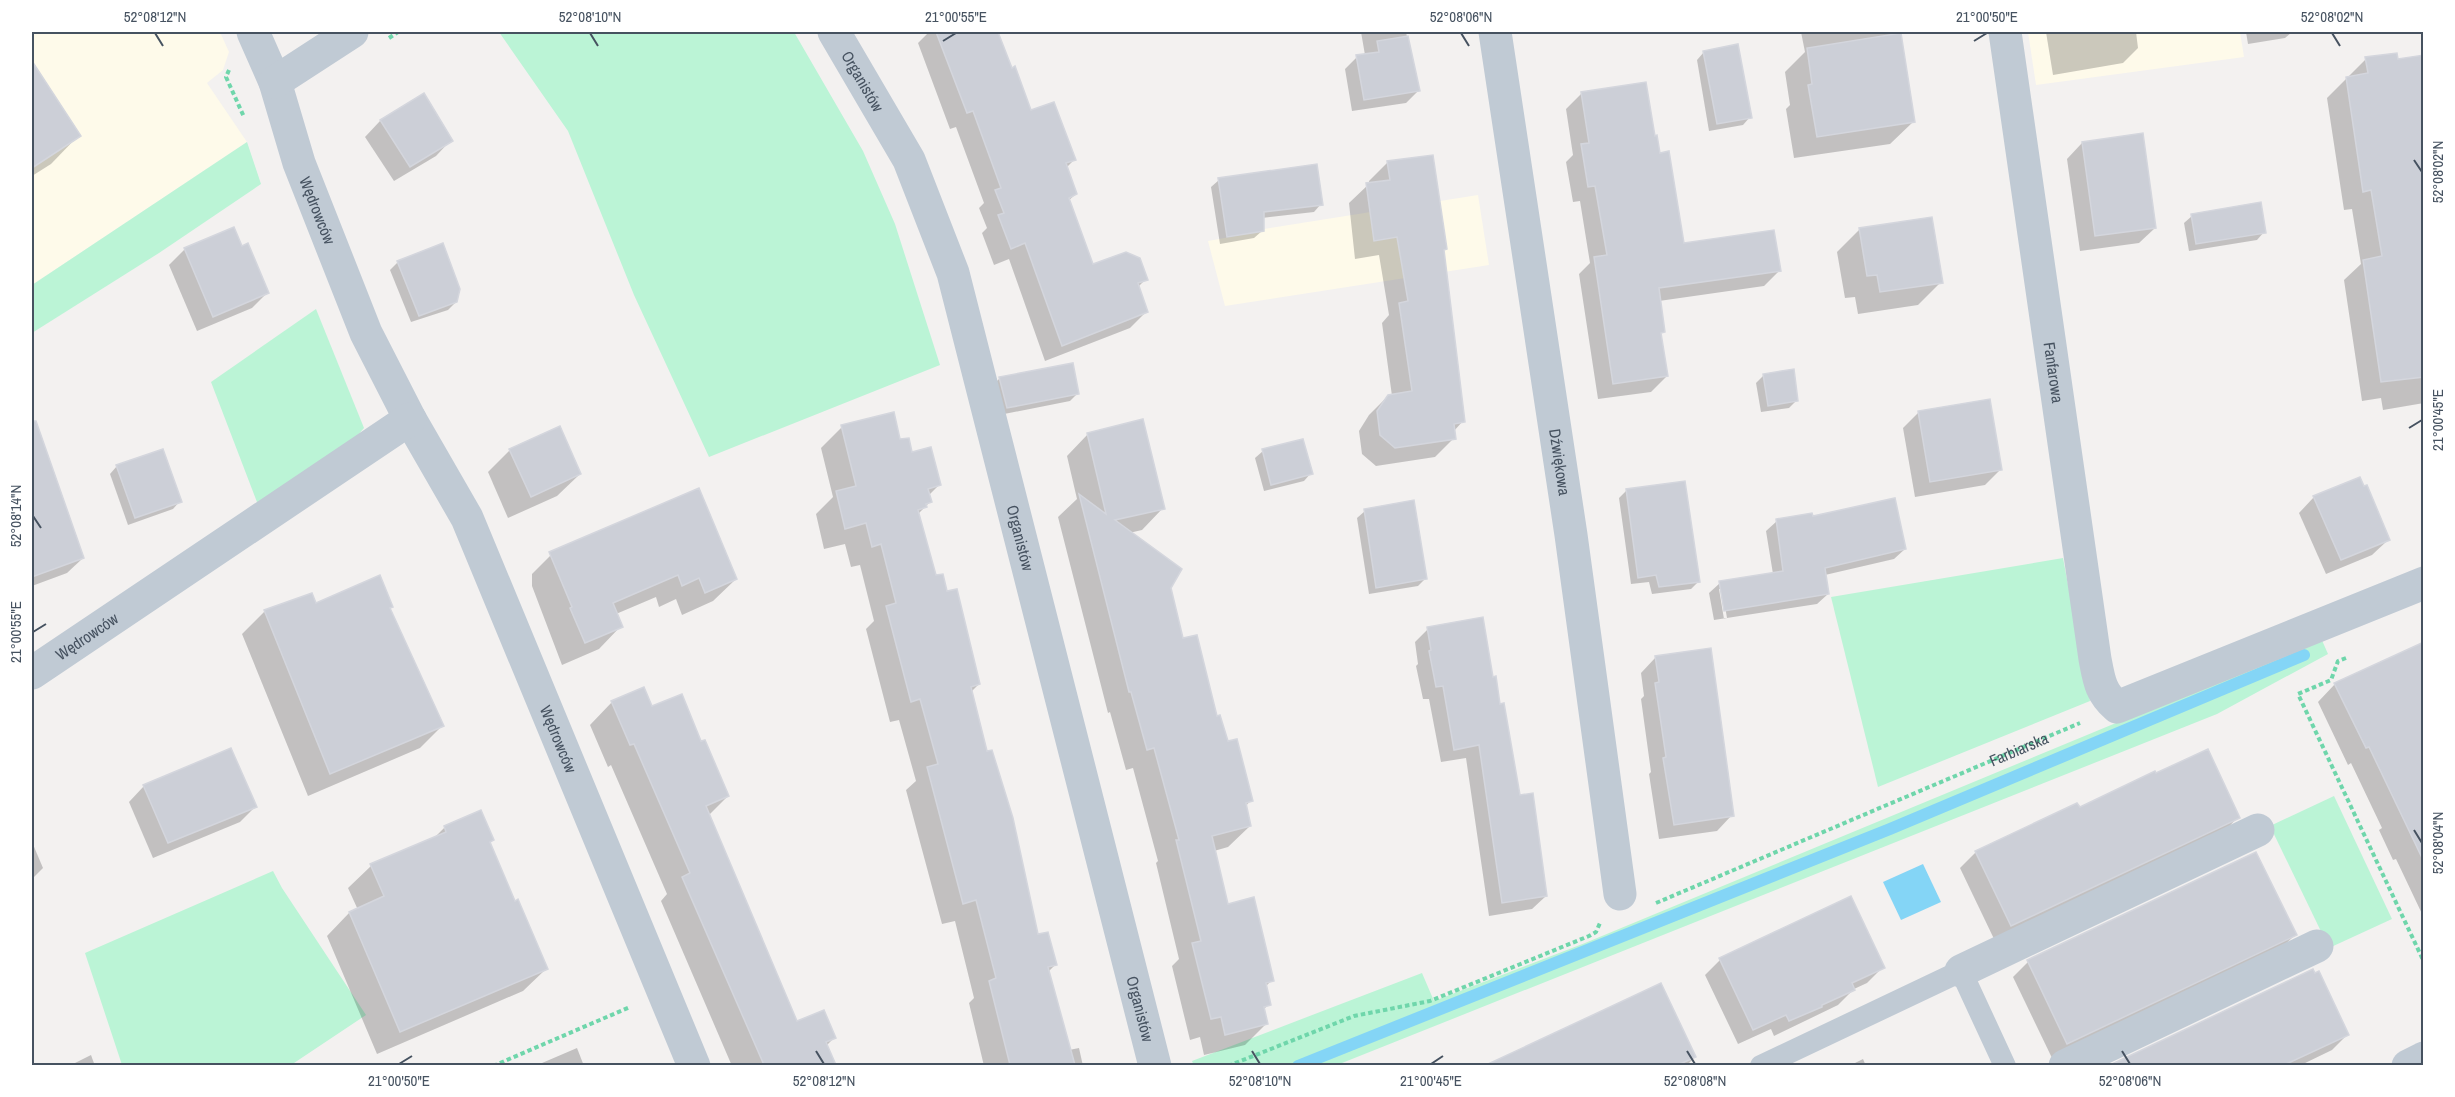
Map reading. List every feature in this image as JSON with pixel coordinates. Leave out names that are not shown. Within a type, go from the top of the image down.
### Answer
[{"type":"street","name":"Wędrowców","points":[[253,32],[275,82],[299,163],[366,333],[410,419],[467,518],[694,1065]]},
{"type":"street","points":[[275,82],[352,32]]},
{"type":"street","name":"Organistów","points":[[834,32],[909,160],[953,273],[1155,1065]]},
{"type":"street","name":"Dźwiękowa","points":[[1495,32],[1625,900]]},
{"type":"street","name":"Fanfarowa","points":[[2005,32],[2094,659],[2099,683],[2105,697],[2116,707]]},
{"type":"street","name":"Wędrowców","points":[[32,673],[410,419]]},
{"type":"street","points":[[2116,707],[2424,583]]},
{"type":"street","points":[[1961,971],[2258,830]]},
{"type":"street","points":[[2065,1065],[2317,946]]},
{"type":"street","points":[[2408,1065],[2424,1059]]},
{"type":"lane","points":[[1761,1065],[1961,971],[2005,1065]]},
{"type":"path","points":[[237,101],[246,123]]},
{"type":"path","points":[[2349,656],[2338,661],[2331,680],[2298,694],[2424,962]]},
{"type":"path","name":"Farbiarska","points":[[1228,1065],[1354,1016],[1430,1001],[1589,936],[1596,932],[1599,923],[1608,914],[1625,900],[1641,908],[1652,904],[2116,707]]},
{"type":"path","points":[[493,1065],[639,1004]]},
{"type":"shaded area","points":[[32,32],[220,32],[229,52],[223,70],[207,83],[247,142],[32,285]]},
{"type":"shaded area","points":[[2028,32],[2240,32],[2244,57],[2036,85]]},
{"type":"shaded area","points":[[1478,195],[1489,265],[1225,306],[1208,241],[1264,229]]},
{"type":"green space","points":[[499,32],[794,32],[863,151],[895,224],[940,365],[709,457],[634,295],[568,131]]},
{"type":"green space","points":[[247,142],[261,184],[159,253],[32,333],[32,285]]},
{"type":"green space","points":[[316,309],[364,428],[337,459],[260,510],[211,382]]},
{"type":"green space","points":[[2063,558],[2090,701],[1878,787],[1831,597]]},
{"type":"green space","points":[[2321,638],[2328,654],[2217,714],[1337,1065],[1194,1066],[1192,1061],[1422,973],[1434,1001],[1585,943]]},
{"type":"green space","points":[[2334,796],[2392,919],[2329,948],[2270,826]]},
{"type":"green space","points":[[273,871],[366,1015],[291,1065],[122,1065],[85,953]]},
{"type":"water","points":[[1923,864],[1941,902],[1901,920],[1883,882]]},
{"type":"building","points":[[936,32],[998,32],[1012,68],[1015,66],[1031,110],[1054,102],[1076,160],[1066,163],[1077,194],[1069,198],[1093,264],[1126,252],[1140,258],[1148,280],[1138,283],[1148,312],[1062,346],[1025,243],[1011,249],[998,215],[1004,213],[995,190],[1001,188],[973,111],[967,113]]},
{"type":"building","points":[[1901,33],[1915,122],[1817,137],[1808,85],[1812,84],[1807,48]]},
{"type":"building","points":[[1408,36],[1420,91],[1364,100],[1356,55],[1379,52],[1377,41]]},
{"type":"building","points":[[1738,44],[1752,118],[1717,124],[1703,51]]},
{"type":"building","points":[[2397,53],[2398,59],[2424,55],[2424,377],[2381,382],[2363,260],[2382,256],[2371,190],[2363,192],[2346,77],[2368,73],[2365,57]]},
{"type":"building","points":[[32,61],[81,136],[32,168]]},
{"type":"building","points":[[1646,82],[1660,153],[1669,151],[1684,243],[1774,230],[1781,271],[1659,288],[1665,332],[1661,333],[1668,376],[1613,384],[1594,257],[1607,255],[1595,186],[1588,187],[1581,144],[1589,143],[1581,92]]},
{"type":"building","points":[[424,93],[453,141],[410,167],[380,120]]},
{"type":"building","points":[[2143,133],[2156,228],[2095,236],[2082,142]]},
{"type":"building","points":[[1433,155],[1447,249],[1444,250],[1465,422],[1454,424],[1456,439],[1395,448],[1380,435],[1377,411],[1388,395],[1412,391],[1399,303],[1408,301],[1397,237],[1374,241],[1366,183],[1390,180],[1387,161]]},
{"type":"building","points":[[1317,164],[1323,205],[1264,212],[1264,231],[1227,237],[1218,178]]},
{"type":"building","points":[[2261,202],[2266,233],[2196,244],[2191,214]]},
{"type":"building","points":[[1932,217],[1943,283],[1880,292],[1877,275],[1867,276],[1859,228]]},
{"type":"building","points":[[234,227],[242,246],[248,243],[269,293],[213,317],[184,248]]},
{"type":"building","points":[[443,243],[460,289],[457,302],[419,316],[397,261]]},
{"type":"building","points":[[1073,363],[1079,394],[1007,408],[999,377]]},
{"type":"building","points":[[1794,369],[1798,401],[1768,406],[1763,374]]},
{"type":"building","points":[[1990,399],[2002,470],[1930,482],[1918,411]]},
{"type":"building","points":[[894,412],[900,439],[909,438],[912,452],[931,447],[941,485],[928,489],[932,502],[926,504],[927,507],[918,510],[936,575],[943,574],[947,591],[957,589],[980,684],[971,687],[987,751],[992,750],[1013,818],[1038,934],[1048,932],[1057,965],[1048,967],[1075,1065],[1010,1065],[989,981],[996,978],[976,900],[963,904],[927,767],[938,764],[920,699],[911,702],[886,606],[896,603],[881,544],[872,547],[866,523],[845,529],[836,491],[856,486],[841,425]]},
{"type":"building","points":[[1143,419],[1165,509],[1115,520],[1182,569],[1171,588],[1183,638],[1197,635],[1217,716],[1220,715],[1228,741],[1237,739],[1253,801],[1246,803],[1251,826],[1212,836],[1228,904],[1254,897],[1274,981],[1266,983],[1271,1005],[1264,1007],[1268,1024],[1225,1035],[1221,1017],[1211,1019],[1192,943],[1201,941],[1176,840],[1179,840],[1154,748],[1147,750],[1131,692],[1129,692],[1079,494],[1106,514],[1087,433]]},
{"type":"building","points":[[32,421],[36,421],[84,558],[32,577]]},
{"type":"building","points":[[560,426],[581,474],[531,497],[509,449]]},
{"type":"building","points":[[1303,439],[1313,474],[1271,485],[1262,449]]},
{"type":"building","points":[[163,449],[182,502],[135,518],[116,465]]},
{"type":"building","points":[[2360,477],[2364,486],[2367,485],[2390,540],[2341,560],[2313,496]]},
{"type":"building","points":[[1685,481],[1700,582],[1659,587],[1656,575],[1638,578],[1626,489]]},
{"type":"building","points":[[699,488],[737,579],[705,593],[699,578],[682,586],[678,575],[613,603],[623,627],[585,643],[549,552]]},
{"type":"building","points":[[1895,498],[1906,549],[1825,568],[1829,594],[1724,611],[1719,581],[1783,571],[1776,519],[1812,513],[1813,516]]},
{"type":"building","points":[[1414,500],[1427,579],[1376,588],[1364,509]]},
{"type":"building","points":[[380,575],[393,607],[390,608],[444,726],[330,774],[264,610],[312,593],[316,603]]},
{"type":"building","points":[[1483,617],[1493,677],[1496,676],[1500,704],[1504,703],[1520,795],[1533,793],[1547,896],[1502,903],[1479,745],[1454,750],[1443,686],[1436,687],[1427,627]]},
{"type":"building","points":[[2424,642],[2424,862],[2369,747],[2366,748],[2334,683]]},
{"type":"building","points":[[1711,648],[1734,816],[1674,825],[1663,758],[1666,757],[1655,683],[1659,682],[1655,656]]},
{"type":"building","points":[[644,687],[652,706],[682,694],[701,741],[705,740],[729,796],[706,806],[797,1021],[824,1010],[836,1038],[826,1042],[836,1065],[764,1065],[682,877],[690,873],[634,744],[630,745],[611,701]]},
{"type":"building","points":[[231,748],[257,807],[168,843],[143,785]]},
{"type":"building","points":[[2208,749],[2240,818],[2011,926],[1975,851],[2077,803],[2080,807],[2155,771],[2156,773]]},
{"type":"building","points":[[481,810],[494,840],[490,842],[548,969],[400,1032],[349,912],[384,896],[370,864],[446,832],[444,826]]},
{"type":"building","points":[[2256,852],[2297,935],[2067,1044],[2027,960]]},
{"type":"building","points":[[1851,896],[1885,968],[1852,983],[1855,990],[1822,1007],[1789,1021],[1786,1015],[1753,1030],[1719,958]]},
{"type":"building","points":[[2313,969],[2315,973],[2319,971],[2349,1035],[2284,1065],[2110,1065]]},
{"type":"building","points":[[1661,983],[1696,1057],[1678,1065],[1486,1065]]},
{"type":"waterway","points":[[1298,1066],[1890,829],[2304,655]]}]
